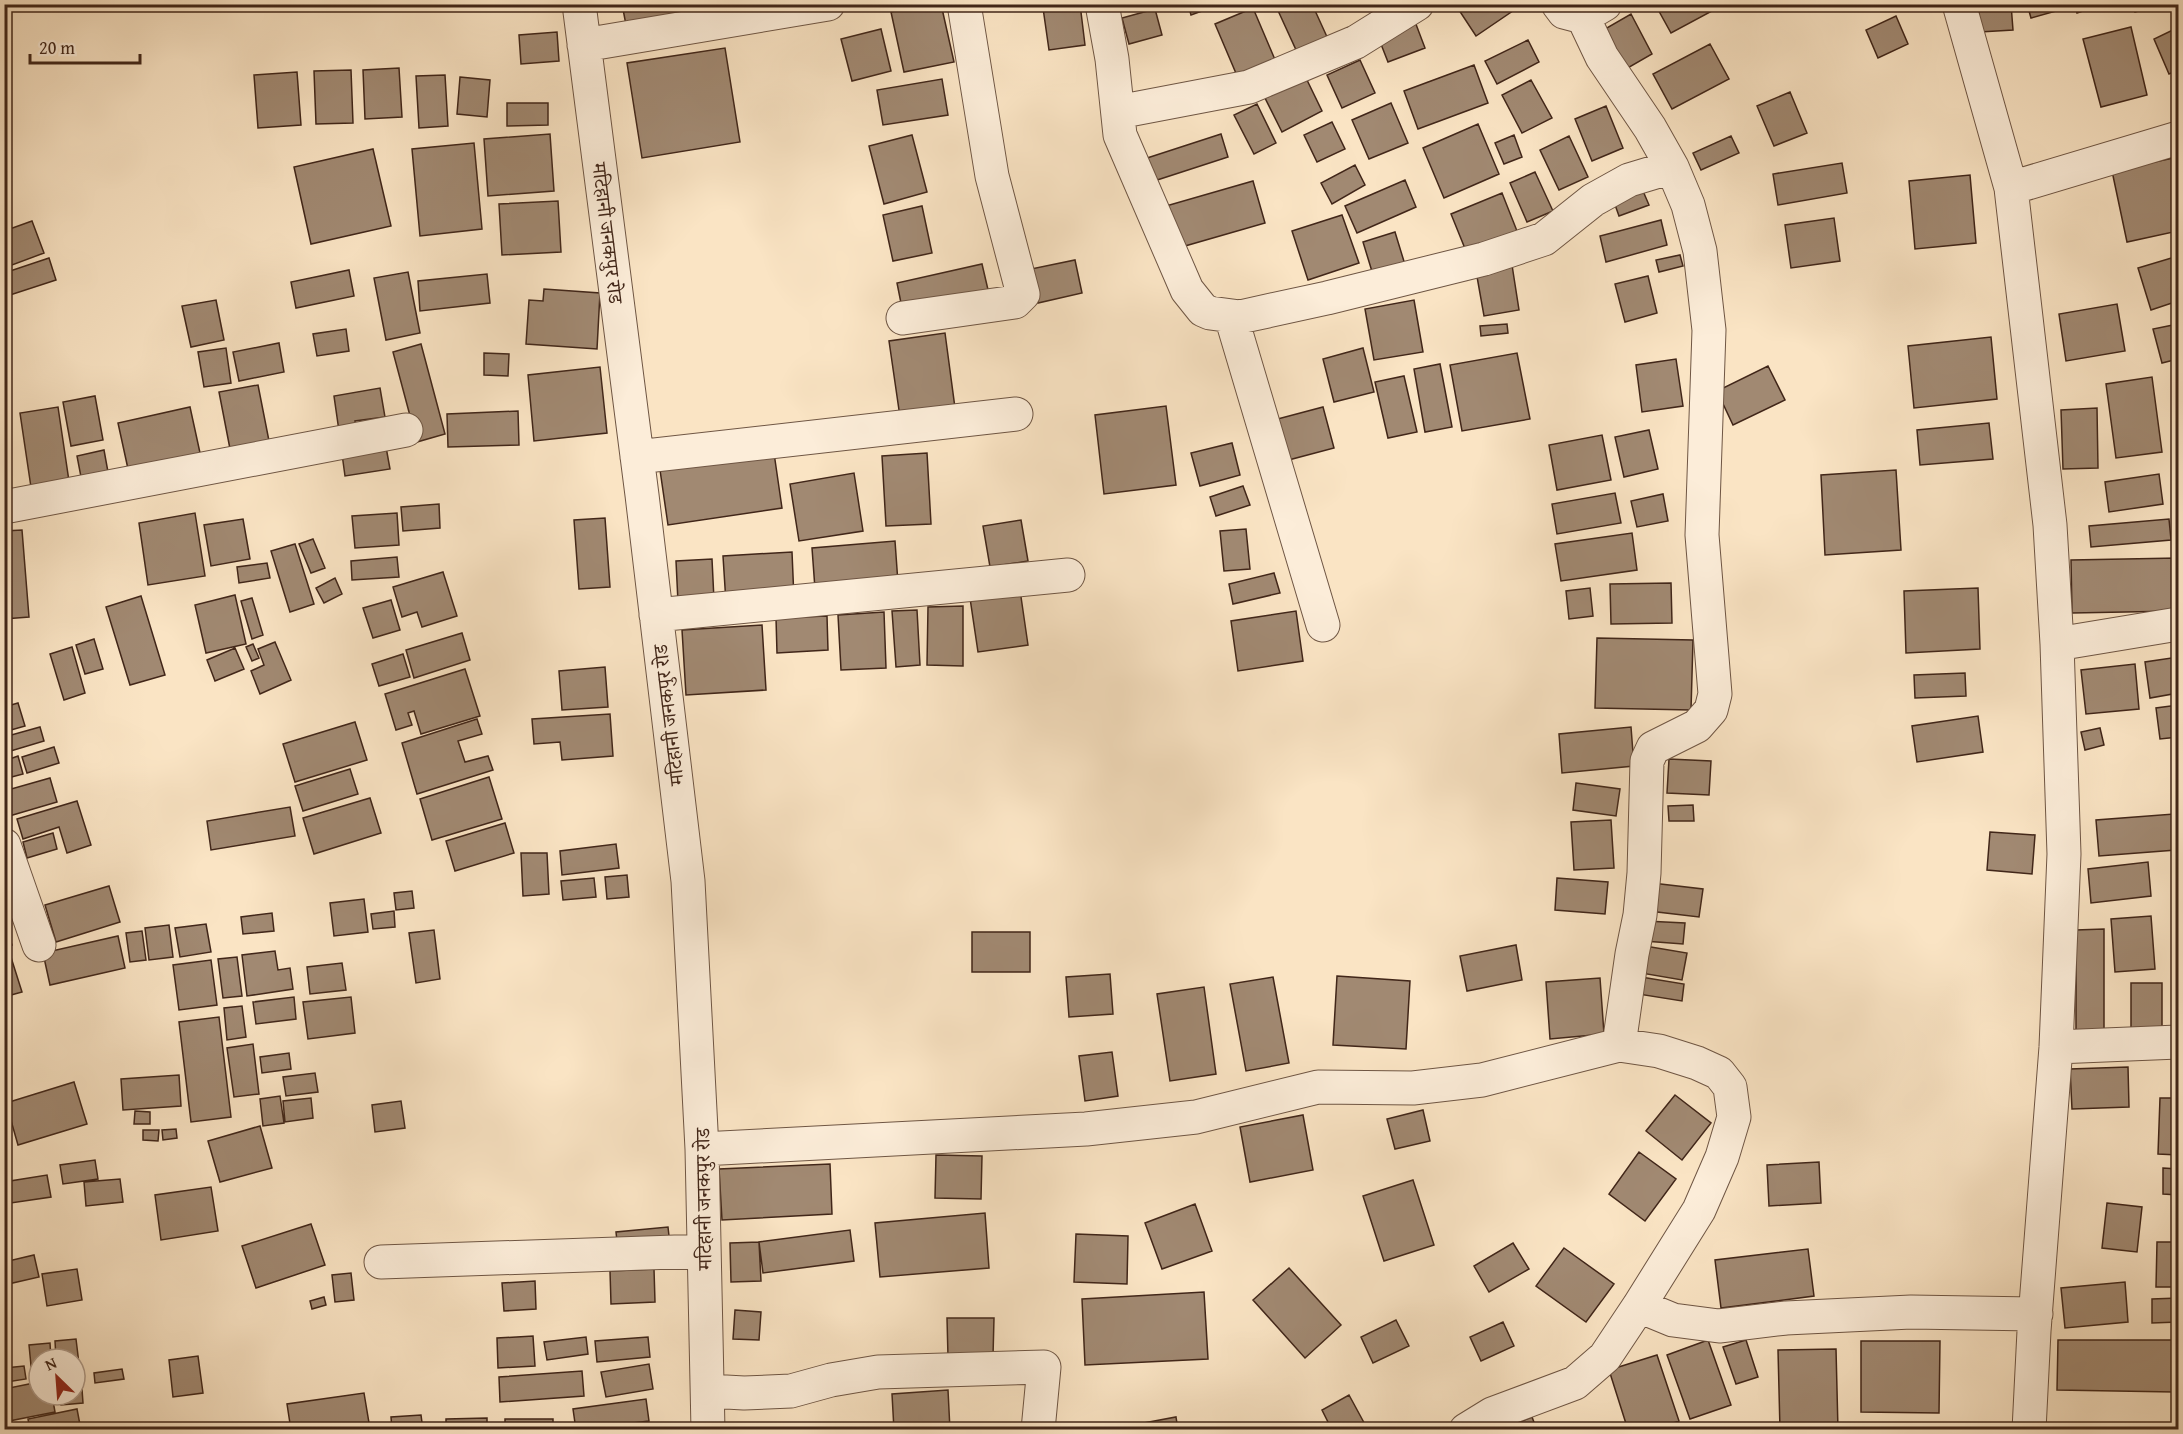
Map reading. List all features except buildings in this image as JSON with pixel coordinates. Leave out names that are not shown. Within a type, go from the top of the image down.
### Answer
[{"type":"street","name":"मटिहानी जनकपुर रोड","points":[[579,4],[688,881],[702,1149],[708,1430]]},
{"type":"street","points":[[584,45],[828,4]]},
{"type":"street","points":[[903,318],[1015,302],[1023,294],[992,176],[964,4]]},
{"type":"street","points":[[1102,4],[1112,60],[1120,135],[1187,290],[1203,310],[1240,317],[1484,259],[1544,239],[1602,195],[1629,180],[1672,166]]},
{"type":"street","points":[[1118,112],[1249,87],[1356,42],[1417,4]]},
{"type":"street","points":[[1959,4],[2011,188],[2050,525],[2057,644],[2064,854],[2056,1047],[2029,1430]]},
{"type":"street","points":[[1582,9],[1602,57],[1650,128],[1672,166],[1688,205],[1700,251],[1709,330],[1702,535],[1715,694],[1711,710],[1697,726],[1653,748],[1647,761],[1644,873],[1640,915],[1619,1045]]},
{"type":"street","points":[[2011,188],[2178,138]]},
{"type":"street","points":[[1231,316],[1323,624]]},
{"type":"street","points":[[637,457],[1016,414]]},
{"type":"street","points":[[4,507],[406,430]]},
{"type":"street","points":[[656,615],[1068,575]]},
{"type":"street","points":[[2057,644],[2178,624]]},
{"type":"street","points":[[4,845],[39,945]]},
{"type":"street","points":[[2056,1047],[2178,1042]]},
{"type":"street","points":[[702,1149],[1086,1129],[1196,1117],[1318,1087],[1413,1088],[1482,1080],[1619,1045],[1659,1051],[1697,1062],[1719,1073],[1730,1087],[1734,1117],[1722,1157],[1699,1210],[1605,1357],[1575,1383],[1492,1414],[1466,1430]]},
{"type":"street","points":[[381,1262],[704,1251]]},
{"type":"street","points":[[1639,1306],[1672,1320],[1719,1326],[1786,1318],[1911,1312],[2036,1314]]},
{"type":"street","points":[[708,1391],[744,1394],[791,1391],[831,1380],[878,1372],[1044,1367],[1038,1430]]}]
